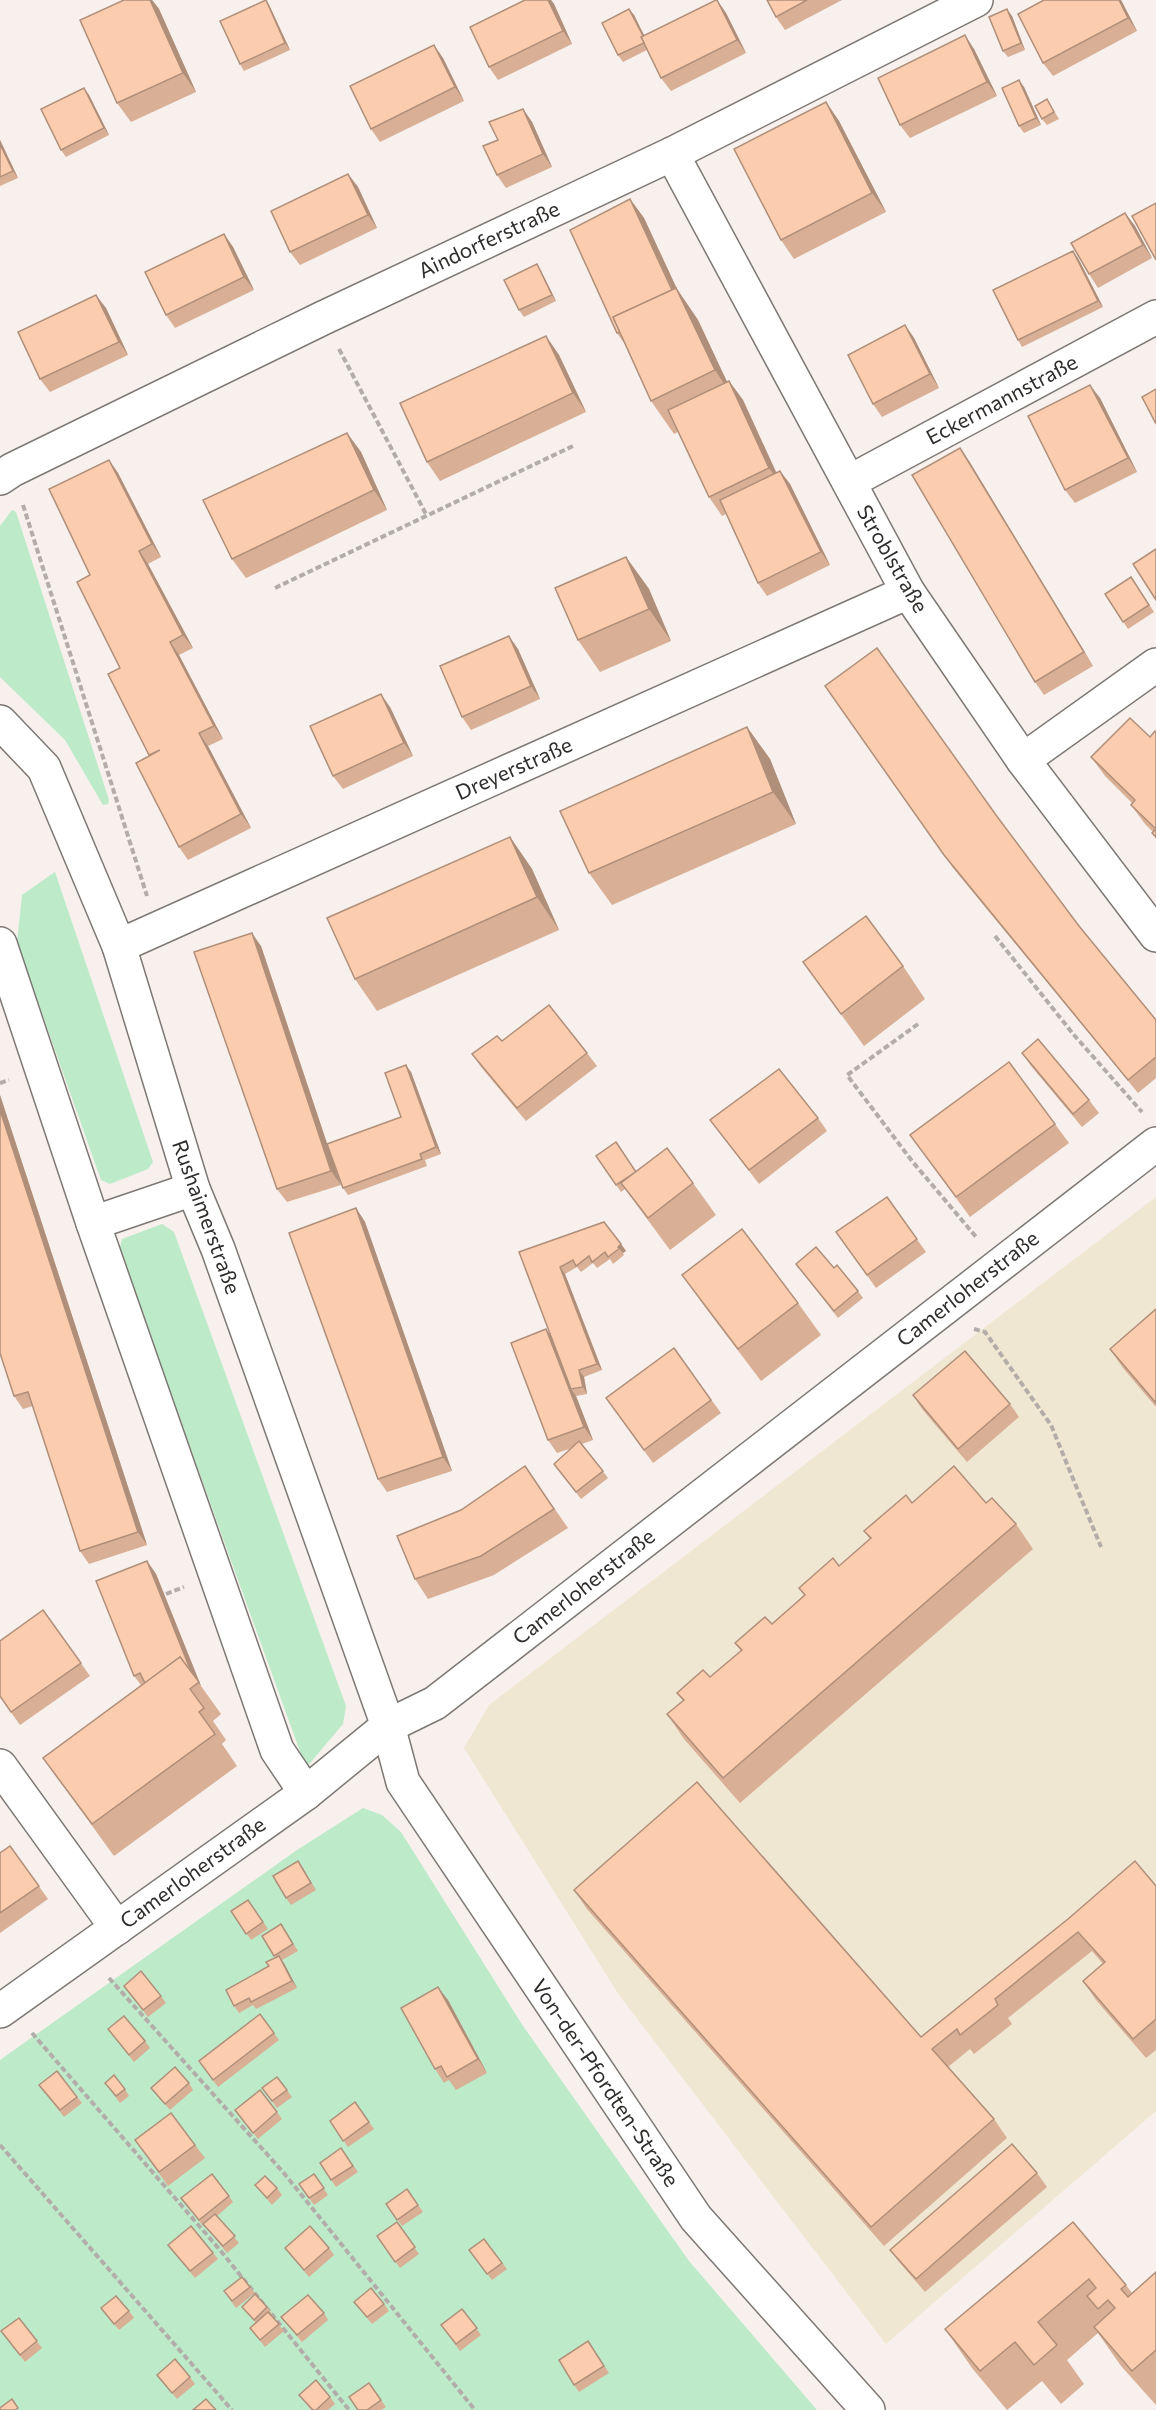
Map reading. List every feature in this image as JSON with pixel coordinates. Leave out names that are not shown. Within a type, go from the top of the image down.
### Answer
[{"type":"street","name":"Aindorferstraße","points":[[6,474],[323,318],[672,154],[976,0]]},
{"type":"street","name":"Stroblstraße","points":[[672,154],[908,592],[1023,760],[1156,935]]},
{"type":"street","name":"Eckermannstraße","points":[[849,482],[1156,317]]},
{"type":"street","name":"Dreyerstraße","points":[[119,946],[908,592]]},
{"type":"street","points":[[1023,760],[1156,665]]},
{"type":"street","name":"Rushaimerstraße","points":[[0,722],[44,768],[119,946],[193,1189],[218,1249],[388,1726]]},
{"type":"street","points":[[0,944],[93,1223],[277,1750],[306,1793]]},
{"type":"street","name":"Camerloherstraße","points":[[6,2007],[306,1793],[388,1726],[435,1703],[1000,1265],[1152,1132]]},
{"type":"street","points":[[93,1223],[193,1189]]},
{"type":"street","name":"Von-der-Pfordten-Straße","points":[[388,1726],[403,1782],[696,2218],[868,2410]]},
{"type":"street","points":[[0,1766],[117,1928]]},
{"type":"path","points":[[323,318],[427,516]]},
{"type":"path","points":[[275,588],[573,446]]},
{"type":"path","points":[[6,474],[157,929]]},
{"type":"path","points":[[995,936],[1152,1132]]},
{"type":"path","points":[[918,1024],[847,1075],[912,1161],[1000,1265]]},
{"type":"path","points":[[933,1316],[985,1332],[1051,1425],[1101,1547]]},
{"type":"path","points":[[88,1948],[111,1981],[283,2172],[475,2410]]},
{"type":"path","points":[[6,2007],[34,2036],[220,2250],[349,2410]]},
{"type":"path","points":[[0,2145],[232,2410]]},
{"type":"shaded area","points":[[1156,1197],[1156,2111],[886,2344],[619,1995],[464,1748],[489,1705]]},
{"type":"green space","points":[[12,510],[16,512],[109,800],[108,804],[103,805],[65,740],[0,677],[0,526]]},
{"type":"green space","points":[[55,872],[153,1162],[148,1169],[110,1184],[101,1180],[17,943],[22,895]]},
{"type":"green space","points":[[162,1224],[174,1232],[346,1706],[343,1724],[306,1768],[119,1251],[122,1239]]},
{"type":"green space","points":[[363,1808],[382,1815],[401,1832],[523,2026],[689,2261],[817,2410],[0,2410],[0,2060],[297,1850]]},
{"type":"building","points":[[124,0],[150,0],[183,73],[117,103],[80,20]]},
{"type":"building","points":[[266,0],[285,43],[240,64],[220,21]]},
{"type":"building","points":[[525,0],[548,0],[563,31],[489,67],[470,27]]},
{"type":"building","points":[[717,0],[737,40],[661,78],[641,37]]},
{"type":"building","points":[[767,0],[807,0],[776,17]]},
{"type":"building","points":[[1044,0],[1119,0],[1128,18],[1043,63],[1018,14]]},
{"type":"building","points":[[629,9],[643,36],[641,37],[644,43],[618,55],[602,23]]},
{"type":"building","points":[[1007,9],[1021,43],[1003,51],[989,17]]},
{"type":"building","points":[[965,35],[987,82],[900,125],[878,78]]},
{"type":"building","points":[[434,45],[455,87],[371,129],[350,86]]},
{"type":"building","points":[[1019,80],[1036,118],[1019,126],[1002,88]]},
{"type":"building","points":[[84,88],[104,128],[61,150],[41,109]]},
{"type":"building","points":[[1047,99],[1054,112],[1042,119],[1035,106]]},
{"type":"building","points":[[826,102],[872,193],[781,240],[734,149]]},
{"type":"building","points":[[523,109],[543,154],[497,175],[483,146],[498,140],[489,122]]},
{"type":"building","points":[[0,144],[13,171],[0,177]]},
{"type":"building","points":[[348,174],[368,215],[290,252],[271,211]]},
{"type":"building","points":[[630,199],[672,290],[613,317],[620,332],[617,333],[570,230]]},
{"type":"building","points":[[1156,203],[1156,260],[1132,216]]},
{"type":"building","points":[[1125,213],[1143,245],[1089,274],[1071,243]]},
{"type":"building","points":[[224,234],[244,277],[166,315],[145,272]]},
{"type":"building","points":[[1073,251],[1098,301],[1018,340],[993,290]]},
{"type":"building","points":[[537,264],[552,295],[519,310],[504,280]]},
{"type":"building","points":[[676,288],[715,370],[651,401],[613,317]]},
{"type":"building","points":[[96,295],[119,342],[40,379],[18,332]]},
{"type":"building","points":[[905,325],[930,374],[873,404],[848,355]]},
{"type":"building","points":[[546,336],[573,393],[427,462],[400,403]]},
{"type":"building","points":[[729,381],[769,468],[709,497],[668,410]]},
{"type":"building","points":[[1090,385],[1128,458],[1065,490],[1028,416]]},
{"type":"building","points":[[1156,389],[1156,424],[1142,397]]},
{"type":"building","points":[[347,433],[374,490],[232,559],[203,500]]},
{"type":"building","points":[[960,448],[1084,652],[1035,682],[912,475]]},
{"type":"building","points":[[109,460],[152,544],[139,551],[183,635],[170,642],[214,726],[199,733],[241,814],[179,847],[136,763],[160,750],[149,755],[108,674],[120,668],[77,582],[90,575],[49,489]]},
{"type":"building","points":[[780,471],[821,552],[758,583],[720,500]]},
{"type":"building","points":[[1156,549],[1156,600],[1133,564]]},
{"type":"building","points":[[626,557],[649,609],[578,640],[555,588]]},
{"type":"building","points":[[1131,577],[1149,605],[1123,622],[1105,594]]},
{"type":"building","points":[[509,636],[531,686],[462,717],[440,666]]},
{"type":"building","points":[[877,648],[996,815],[1079,926],[1156,1020],[1156,1057],[1128,1080],[944,855],[825,686]]},
{"type":"building","points":[[381,694],[404,743],[333,776],[310,726]]},
{"type":"building","points":[[1130,718],[1150,737],[1155,731],[1156,733],[1156,829],[1131,805],[1135,800],[1091,757]]},
{"type":"building","points":[[747,727],[773,792],[589,873],[560,811]]},
{"type":"building","points":[[510,837],[537,897],[355,979],[327,918]]},
{"type":"building","points":[[866,916],[903,966],[841,1014],[803,962]]},
{"type":"building","points":[[252,933],[331,1171],[277,1189],[194,952]]},
{"type":"building","points":[[549,1005],[587,1053],[517,1108],[472,1054],[497,1036],[502,1041]]},
{"type":"building","points":[[1038,1039],[1089,1100],[1073,1114],[1022,1053]]},
{"type":"building","points":[[1009,1062],[1055,1124],[956,1197],[910,1135]]},
{"type":"building","points":[[406,1065],[436,1147],[420,1154],[422,1159],[343,1188],[327,1144],[401,1117],[385,1073]]},
{"type":"building","points":[[779,1069],[818,1118],[749,1170],[710,1120]]},
{"type":"building","points":[[0,1110],[138,1532],[80,1551],[28,1392],[14,1396],[0,1353]]},
{"type":"building","points":[[616,1142],[636,1172],[616,1185],[596,1156]]},
{"type":"building","points":[[667,1148],[693,1183],[648,1218],[621,1183]]},
{"type":"building","points":[[887,1197],[917,1239],[867,1275],[836,1232]]},
{"type":"building","points":[[356,1208],[443,1457],[378,1479],[289,1233]]},
{"type":"building","points":[[604,1222],[621,1244],[618,1247],[620,1248],[608,1257],[605,1252],[592,1262],[589,1256],[576,1266],[573,1260],[560,1267],[597,1364],[579,1370],[583,1387],[571,1389],[519,1252]]},
{"type":"building","points":[[742,1229],[798,1303],[738,1349],[682,1275]]},
{"type":"building","points":[[816,1247],[834,1268],[837,1265],[858,1291],[834,1311],[796,1264]]},
{"type":"building","points":[[1156,1309],[1156,1403],[1110,1349]]},
{"type":"building","points":[[546,1329],[584,1427],[548,1440],[511,1343]]},
{"type":"building","points":[[674,1348],[711,1400],[644,1450],[606,1398]]},
{"type":"building","points":[[965,1351],[1010,1404],[958,1449],[913,1395]]},
{"type":"building","points":[[579,1441],[603,1471],[576,1492],[554,1464]]},
{"type":"building","points":[[525,1466],[554,1509],[481,1556],[415,1579],[397,1536],[461,1510]]},
{"type":"building","points":[[954,1466],[986,1503],[992,1498],[1016,1524],[723,1778],[667,1714],[684,1700],[677,1693],[703,1670],[710,1677],[742,1650],[735,1643],[765,1617],[772,1624],[805,1595],[799,1588],[833,1558],[839,1566],[871,1538],[864,1531],[906,1495],[912,1503]]},
{"type":"building","points":[[147,1561],[192,1674],[180,1657],[145,1683],[140,1673],[134,1676],[96,1581]]},
{"type":"building","points":[[43,1610],[81,1663],[11,1712],[0,1696],[0,1641]]},
{"type":"building","points":[[180,1657],[199,1682],[190,1689],[204,1708],[199,1712],[215,1734],[92,1824],[43,1758]]},
{"type":"building","points":[[697,1782],[921,2037],[1068,1919],[1135,1861],[1156,1886],[1156,2019],[1133,2039],[1083,1981],[1105,1962],[1078,1932],[995,1999],[998,2005],[960,2035],[957,2029],[932,2049],[994,2119],[871,2227],[574,1890]]},
{"type":"building","points":[[10,1846],[39,1886],[0,1913],[0,1853]]},
{"type":"building","points":[[298,1861],[311,1883],[286,1898],[273,1876]]},
{"type":"building","points":[[248,1900],[263,1922],[246,1934],[231,1911]]},
{"type":"building","points":[[281,1924],[293,1944],[274,1956],[262,1936]]},
{"type":"building","points":[[279,1956],[292,1981],[251,2002],[249,1998],[234,2006],[226,1990],[269,1966],[266,1962]]},
{"type":"building","points":[[141,1971],[161,1996],[143,2010],[124,1986]]},
{"type":"building","points":[[438,1987],[478,2059],[447,2077],[441,2066],[435,2069],[401,2008]]},
{"type":"building","points":[[260,2014],[274,2033],[213,2080],[199,2061]]},
{"type":"building","points":[[124,2016],[145,2041],[129,2055],[108,2029]]},
{"type":"building","points":[[175,2067],[189,2083],[165,2104],[151,2088]]},
{"type":"building","points":[[57,2071],[77,2097],[60,2110],[39,2085]]},
{"type":"building","points":[[114,2075],[125,2089],[116,2096],[105,2083]]},
{"type":"building","points":[[277,2077],[287,2090],[272,2101],[262,2088]]},
{"type":"building","points":[[260,2090],[277,2112],[253,2133],[235,2110]]},
{"type":"building","points":[[355,2102],[369,2122],[343,2141],[330,2121]]},
{"type":"building","points":[[171,2113],[195,2145],[159,2172],[135,2140]]},
{"type":"building","points":[[1012,2144],[1037,2173],[916,2279],[890,2250]]},
{"type":"building","points":[[341,2148],[353,2166],[331,2180],[320,2163]]},
{"type":"building","points":[[212,2174],[229,2196],[199,2220],[181,2198]]},
{"type":"building","points":[[314,2174],[324,2188],[309,2198],[299,2184]]},
{"type":"building","points":[[265,2176],[277,2188],[267,2198],[255,2185]]},
{"type":"building","points":[[407,2189],[418,2205],[397,2220],[386,2204]]},
{"type":"building","points":[[215,2214],[235,2236],[223,2246],[203,2224]]},
{"type":"building","points":[[397,2222],[415,2247],[395,2262],[377,2236]]},
{"type":"building","points":[[1073,2222],[1126,2285],[1121,2289],[1128,2297],[1156,2272],[1156,2350],[1132,2371],[1094,2327],[1115,2308],[1108,2300],[1098,2309],[1087,2296],[1096,2288],[1089,2279],[1038,2322],[1057,2345],[1034,2365],[1015,2342],[980,2371],[945,2329]]},
{"type":"building","points":[[191,2226],[213,2253],[190,2271],[168,2245]]},
{"type":"building","points":[[310,2226],[329,2248],[304,2270],[285,2248]]},
{"type":"building","points":[[484,2239],[502,2263],[487,2274],[469,2250]]},
{"type":"building","points":[[242,2277],[250,2287],[232,2301],[224,2291]]},
{"type":"building","points":[[371,2288],[384,2304],[367,2317],[354,2302]]},
{"type":"building","points":[[255,2294],[267,2307],[254,2320],[242,2307]]},
{"type":"building","points":[[308,2295],[324,2313],[297,2335],[281,2317]]},
{"type":"building","points":[[116,2296],[129,2311],[114,2324],[101,2308]]},
{"type":"building","points":[[462,2309],[477,2328],[456,2344],[441,2325]]},
{"type":"building","points":[[268,2312],[279,2324],[260,2340],[250,2328]]},
{"type":"building","points":[[19,2318],[37,2341],[20,2355],[1,2331]]},
{"type":"building","points":[[588,2341],[604,2366],[574,2385],[559,2360]]},
{"type":"building","points":[[175,2359],[190,2377],[172,2393],[157,2375]]},
{"type":"building","points":[[316,2380],[330,2397],[316,2410],[313,2410],[299,2395]]},
{"type":"building","points":[[369,2383],[381,2400],[367,2410],[358,2410],[349,2397]]},
{"type":"building","points":[[12,2399],[18,2408],[0,2410],[0,2408]]},
{"type":"building","points":[[206,2399],[216,2410],[193,2410]]}]
